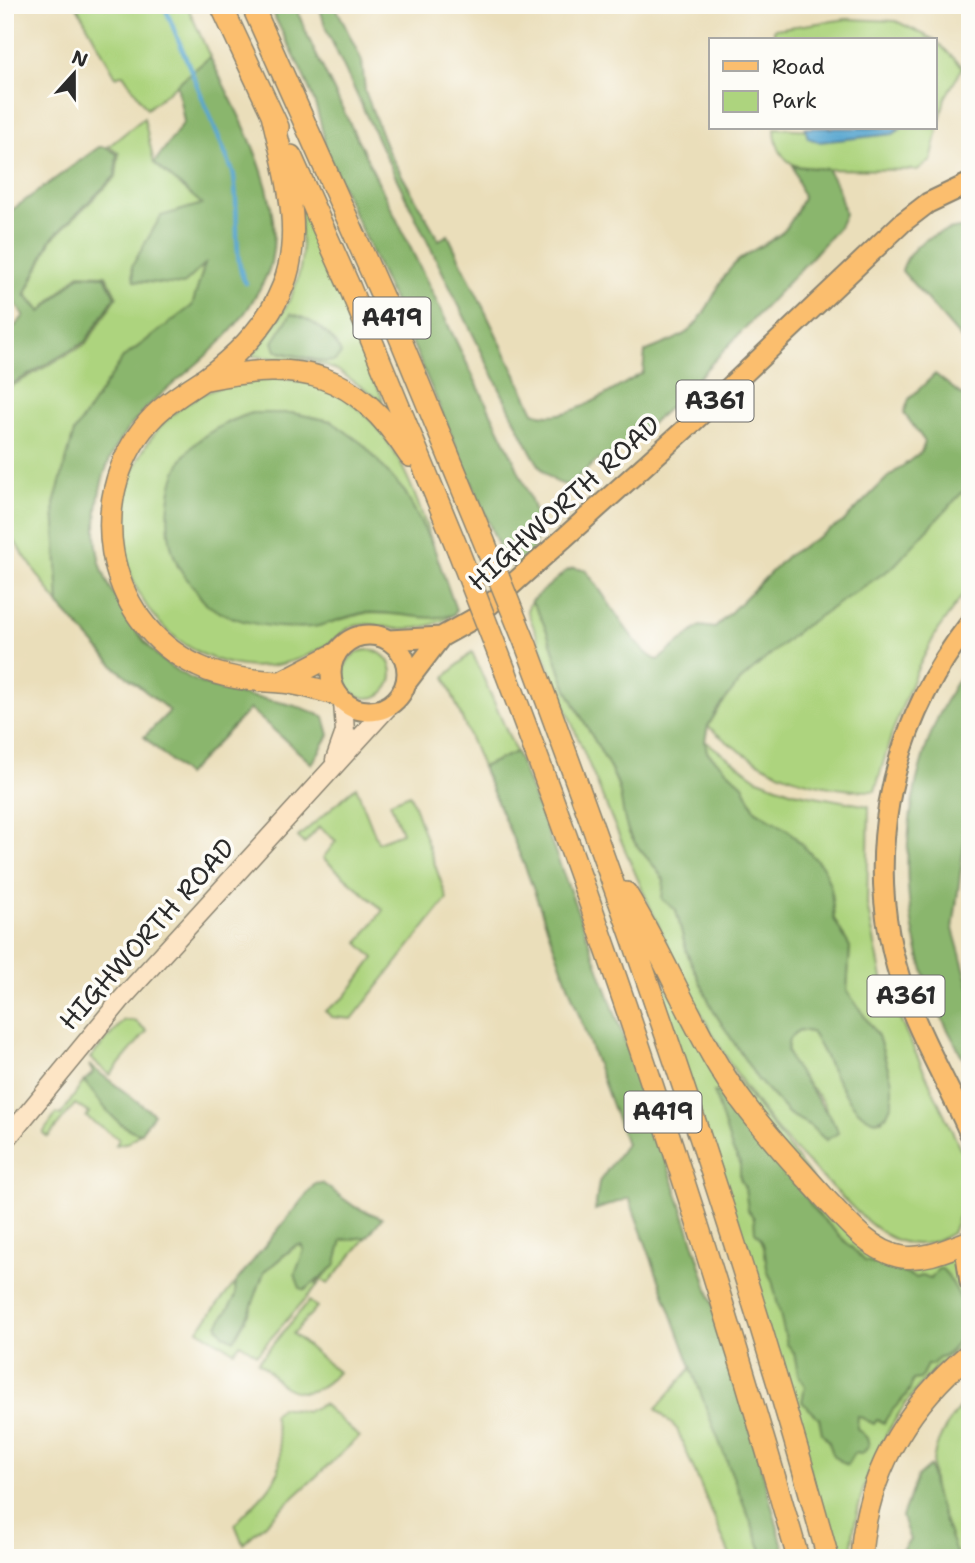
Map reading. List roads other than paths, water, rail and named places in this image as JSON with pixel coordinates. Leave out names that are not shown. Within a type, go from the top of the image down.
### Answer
[{"type":"highway","name":"A419","points":[[221,5],[350,288],[439,502],[506,673],[638,1038],[743,1364],[798,1558]]},
{"type":"highway","name":"A419","points":[[251,5],[386,304],[526,645],[608,865],[721,1196],[828,1558]]},
{"type":"highway","name":"A419","points":[[272,114],[291,209],[292,243],[287,274],[275,304],[259,329],[204,379],[165,405],[128,450],[115,483],[110,533],[115,566],[125,594],[142,621],[177,654],[226,677],[281,682],[340,699]]},
{"type":"highway","name":"A419","points":[[204,379],[288,370],[312,373],[345,386],[366,401],[391,428],[439,502]]},
{"type":"highway","points":[[281,682],[335,653]]},
{"type":"highway","name":"A419","points":[[608,865],[645,923],[682,1002],[721,1071],[771,1139],[831,1205],[873,1244],[903,1256],[926,1256],[970,1242]]},
{"type":"highway","points":[[861,1558],[870,1499],[898,1432],[929,1390],[970,1353]]},
{"type":"main road","name":"HIGHWORTH ROAD","points":[[406,683],[441,637],[475,618],[499,597],[692,423],[917,210],[970,183]]},
{"type":"main road","name":"A361","points":[[970,622],[938,669],[904,742],[890,790],[882,859],[886,912],[900,976],[917,1022],[970,1134]]},
{"type":"main road","points":[[375,635],[389,640],[404,659],[406,683],[400,696],[390,706],[369,712],[356,709],[340,699],[330,679],[335,653],[346,642],[359,636],[375,635]]},
{"type":"main road","name":"HIGHWORTH ROAD","points":[[389,640],[441,637]]},
{"type":"main road","name":"HIGHWORTH ROAD","points":[[332,766],[345,732],[340,699]]},
{"type":"main road","name":"HIGHWORTH ROAD","points":[[5,1141],[120,1001],[332,766],[390,706]]},
{"type":"main road","points":[[970,1242],[966,1255],[970,1282]]},
{"type":"water","points":[[806,130],[899,130],[893,134],[819,142],[808,138]]},
{"type":"waterway","points":[[164,5],[233,172],[239,262],[246,283]]}]
